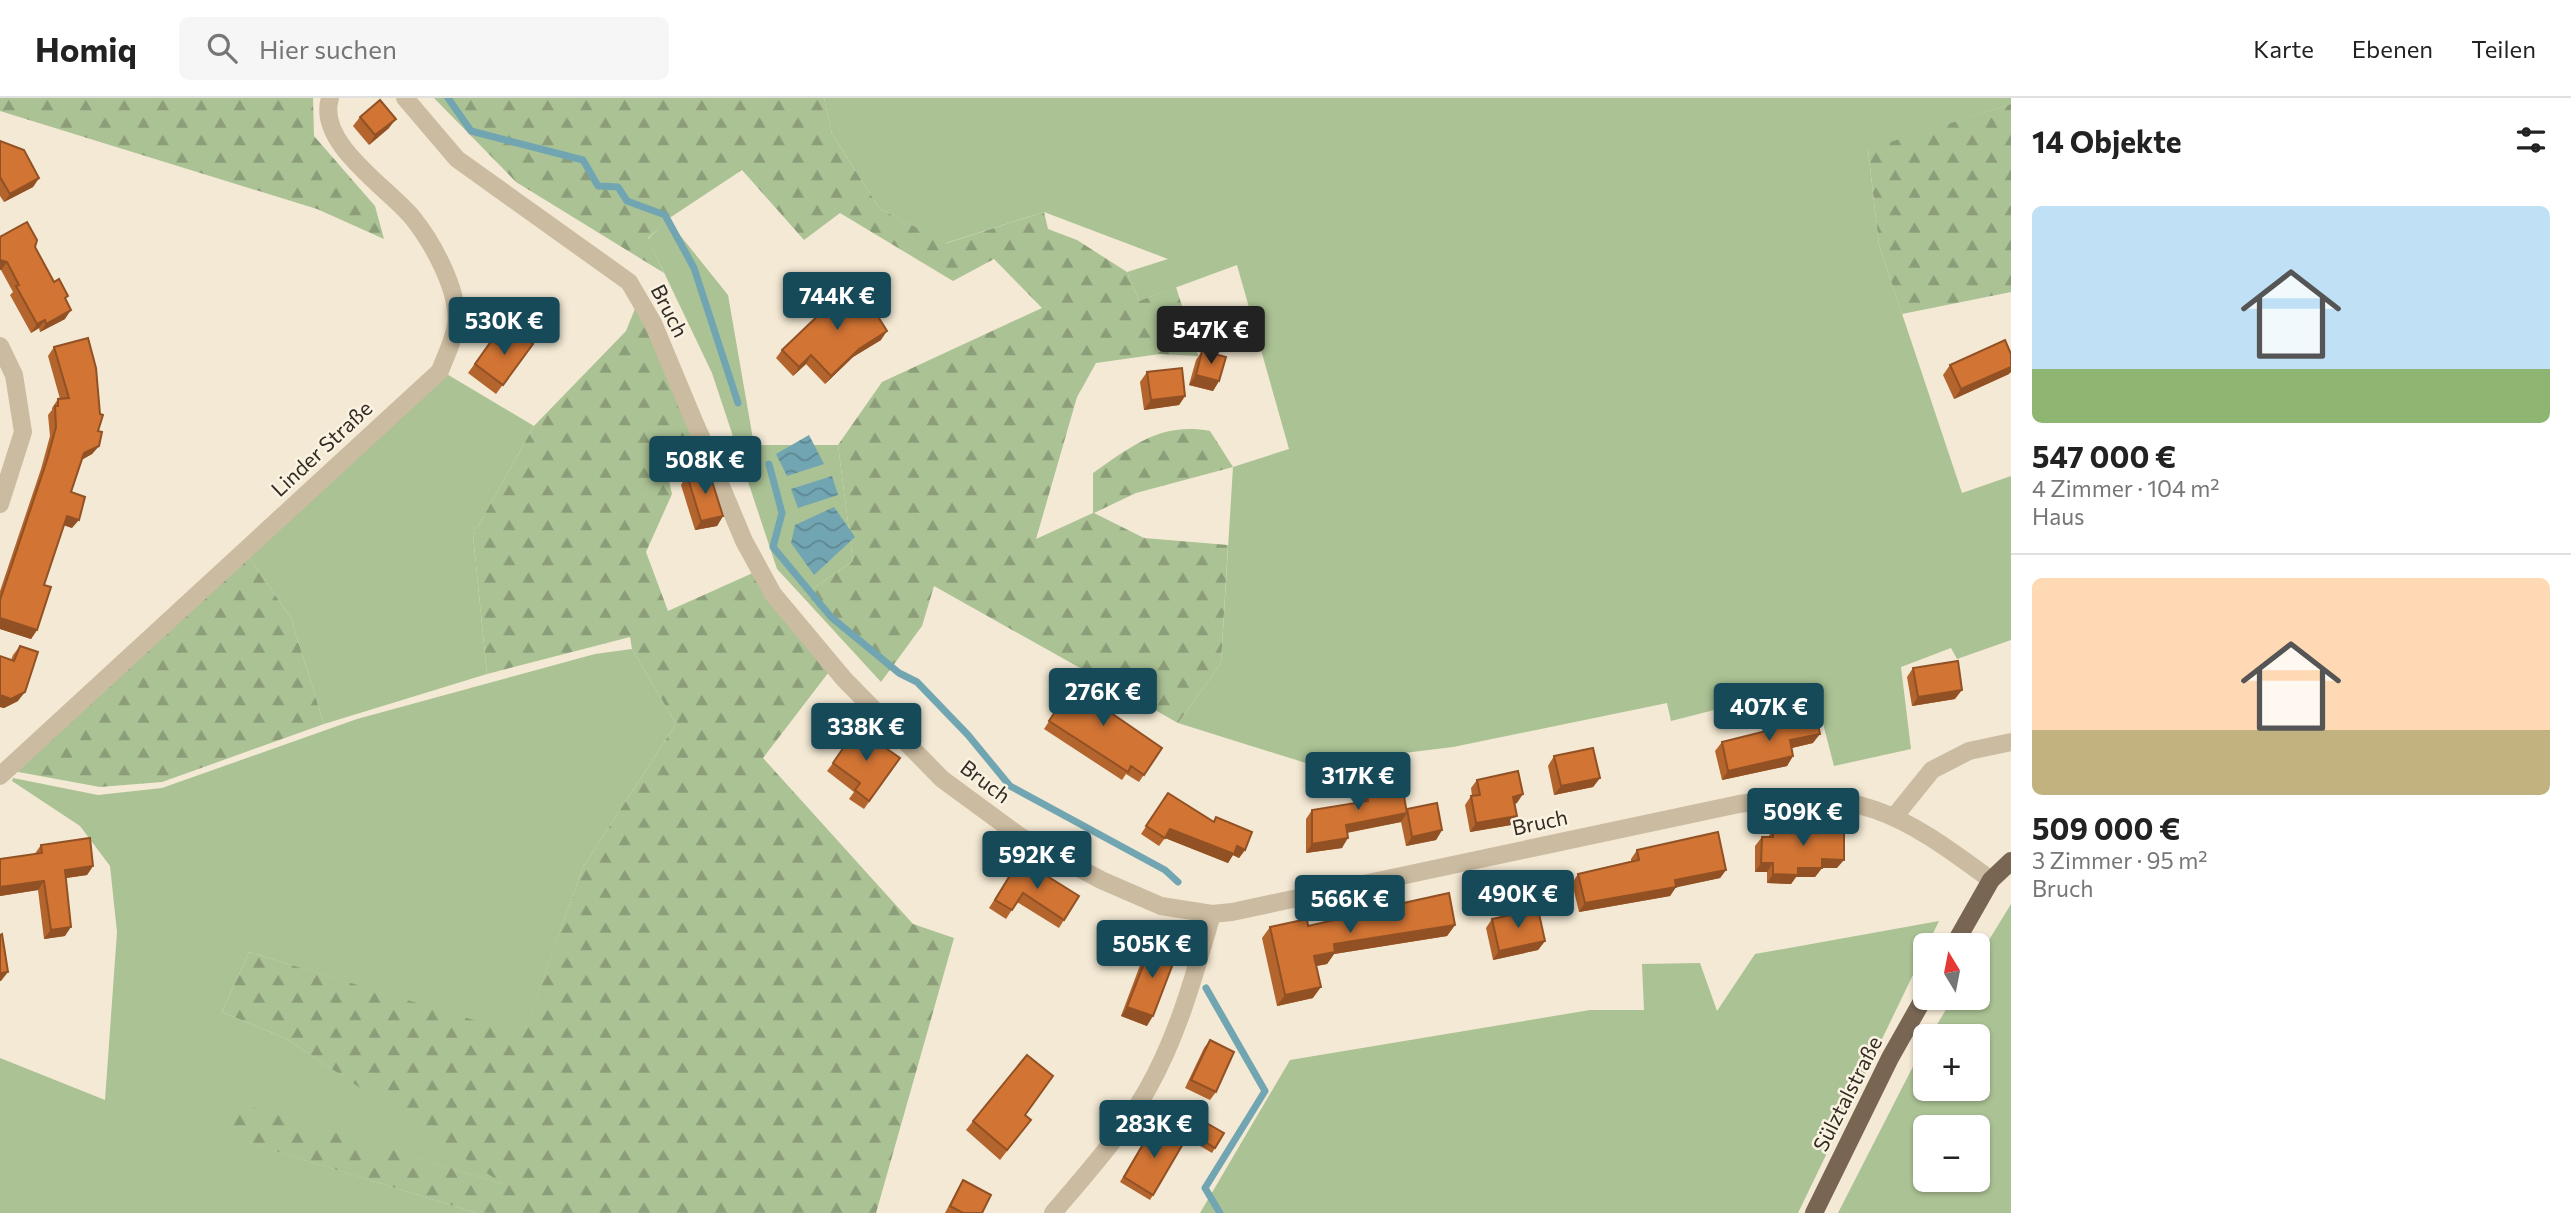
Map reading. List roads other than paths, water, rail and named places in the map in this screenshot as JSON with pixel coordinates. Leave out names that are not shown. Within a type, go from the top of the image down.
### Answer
[{"type":"main road","points":[[1961,933],[1991,880],[2011,861]]},
{"type":"main road","name":"Sülztalstraße","points":[[1814,1213],[1890,1058],[1917,1010]]},
{"type":"street","name":"Linder Straße","points":[[0,776],[440,371],[456,325],[452,285],[413,218],[348,154],[331,128],[331,98]]},
{"type":"street","name":"Bruch","points":[[405,98],[457,159],[629,282],[653,323],[744,541],[773,594],[844,680],[942,779],[1021,837],[1101,880],[1161,906],[1212,914],[1232,912],[1750,802],[1782,798],[1839,799],[1894,817],[1943,844],[1991,880]]},
{"type":"street","points":[[0,346],[14,375],[23,432],[0,504]]},
{"type":"street","points":[[1894,817],[1932,770],[1969,751],[2011,741]]},
{"type":"street","points":[[1053,1213],[1101,1156],[1147,1090],[1169,1046],[1212,914]]},
{"type":"water","points":[[809,435],[824,464],[787,476],[776,454]]},
{"type":"water","points":[[832,476],[838,495],[798,508],[791,489]]},
{"type":"water","points":[[834,507],[855,537],[814,575],[791,543],[795,525]]},
{"type":"waterway","points":[[448,98],[471,131],[583,160],[598,186],[618,187],[627,201],[665,215],[694,268],[738,403]]},
{"type":"waterway","points":[[769,464],[782,513],[773,547],[831,617],[899,673],[917,682],[968,735],[1010,786],[1165,870],[1178,882]]},
{"type":"waterway","points":[[1206,988],[1265,1091],[1205,1188],[1220,1213]]}]
